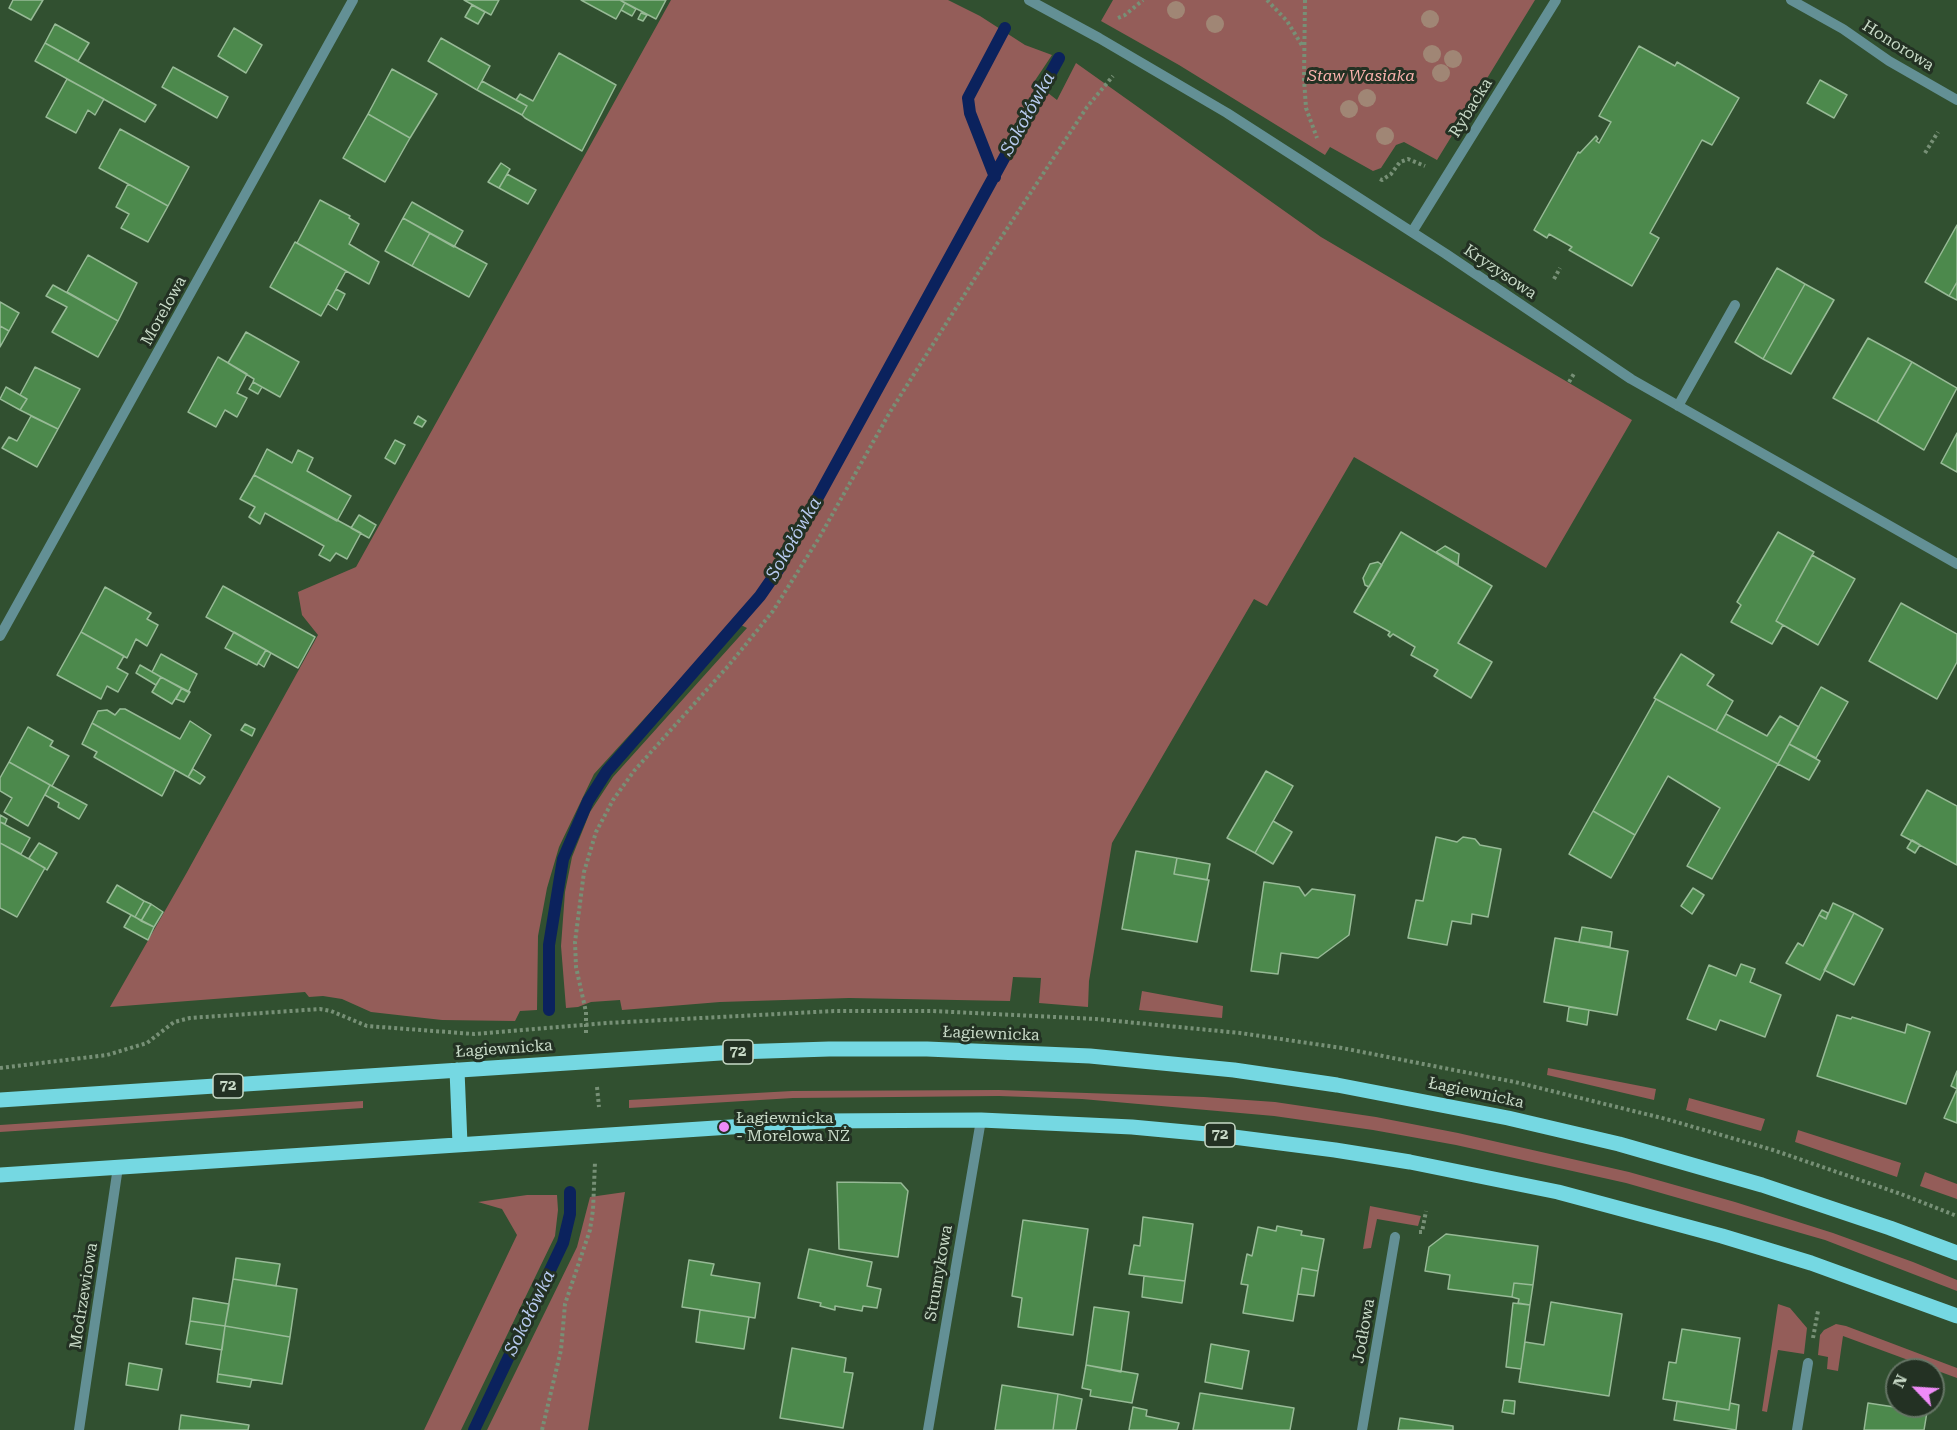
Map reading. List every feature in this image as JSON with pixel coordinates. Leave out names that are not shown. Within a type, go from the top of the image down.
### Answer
[{"type":"main road","name":"Łagiewnicka","points":[[0,1100],[748,1052],[927,1049],[1089,1056],[1234,1070],[1337,1085],[1508,1118],[1647,1152],[1805,1198],[1957,1253]]},
{"type":"main road","points":[[457,1071],[459,1144]]},
{"type":"main road","name":"72","points":[[0,1175],[822,1121],[981,1120],[1132,1127],[1218,1134],[1346,1152],[1485,1176],[1557,1192],[1733,1239],[1822,1266],[1957,1316]]},
{"type":"street","name":"Morelowa","points":[[0,636],[354,0]]},
{"type":"street","name":"Kryzysowa","points":[[1029,0],[1227,113],[1412,232],[1587,351],[1678,406],[1957,564]]},
{"type":"street","name":"Rybacka","points":[[1412,232],[1556,0]]},
{"type":"street","name":"Honorowa","points":[[1791,0],[1844,29],[1889,61],[1957,100]]},
{"type":"street","points":[[1678,406],[1735,305]]},
{"type":"street","name":"Strumykowa","points":[[928,1430],[981,1120]]},
{"type":"street","name":"Modrzewiowa","points":[[79,1430],[118,1167]]},
{"type":"street","name":"Jodłowa","points":[[1362,1430],[1395,1237]]},
{"type":"street","points":[[1797,1430],[1808,1363]]},
{"type":"path","points":[[1114,18],[1125,15],[1143,0]]},
{"type":"path","points":[[1268,0],[1287,21],[1304,48]]},
{"type":"path","points":[[1305,0],[1306,108],[1320,142]]},
{"type":"path","points":[[542,1430],[561,1350],[564,1304],[590,1230],[595,1177],[599,1099],[586,1040],[586,1012],[576,967],[575,942],[584,872],[596,832],[613,800],[634,771],[729,665],[773,611],[819,538],[890,412],[1087,107],[1115,73]]},
{"type":"path","points":[[1925,153],[1938,132]]},
{"type":"path","points":[[1373,178],[1382,180],[1391,174],[1400,162],[1407,159],[1415,160],[1431,170]]},
{"type":"path","points":[[1554,279],[1560,268]]},
{"type":"path","points":[[0,1068],[106,1055],[147,1043],[174,1022],[190,1018],[320,1009],[332,1011],[367,1026],[474,1034],[576,1027]]},
{"type":"green space","points":[[671,0],[948,0],[980,16],[1025,45],[1052,55],[1034,82],[1057,100],[1076,63],[1321,237],[1632,420],[1546,568],[1354,457],[1267,606],[1254,599],[1112,843],[1089,981],[1088,1007],[1039,1003],[1041,978],[1013,977],[1010,1001],[849,998],[720,1002],[622,1010],[620,1000],[591,1002],[578,1007],[566,1008],[561,946],[565,892],[572,857],[590,812],[613,777],[747,628],[733,621],[594,774],[559,847],[547,888],[538,936],[537,1010],[520,1011],[515,1021],[442,1020],[371,1012],[342,999],[323,996],[309,997],[305,992],[110,1007],[318,635],[302,615],[298,592],[356,567]]},
{"type":"green space","name":"Staw Wasiaka","points":[[1113,0],[1535,0],[1437,160],[1404,142],[1396,145],[1381,168],[1373,171],[1330,147],[1325,155],[1179,65],[1101,21]]},
{"type":"green space","points":[[1142,991],[1223,1006],[1222,1018],[1139,1010]]},
{"type":"green space","points":[[1548,1068],[1656,1089],[1654,1100],[1547,1075]]},
{"type":"green space","points":[[999,1090],[1204,1097],[1275,1102],[1376,1117],[1458,1133],[1629,1172],[1833,1233],[1957,1280],[1957,1291],[1825,1240],[1626,1183],[1456,1145],[1274,1116],[1082,1099],[999,1096],[793,1098],[629,1108],[629,1100],[792,1091]]},
{"type":"green space","points":[[1689,1098],[1765,1119],[1761,1131],[1686,1110]]},
{"type":"green space","points":[[363,1101],[363,1108],[0,1132],[0,1125]]},
{"type":"green space","points":[[1798,1130],[1901,1163],[1897,1177],[1795,1142]]},
{"type":"green space","points":[[1925,1172],[1957,1184],[1957,1199],[1920,1186]]},
{"type":"green space","points":[[625,1192],[588,1430],[487,1430],[577,1247],[590,1197]]},
{"type":"green space","points":[[527,1195],[557,1195],[555,1236],[461,1430],[424,1430],[517,1235],[502,1209],[478,1202]]},
{"type":"green space","points":[[1370,1206],[1421,1216],[1418,1226],[1377,1219],[1371,1248],[1363,1249]]},
{"type":"green space","points":[[1778,1304],[1790,1308],[1807,1328],[1804,1354],[1778,1350],[1767,1412],[1762,1411]]},
{"type":"green space","points":[[1836,1324],[1846,1326],[1931,1358],[1903,1358],[1843,1336],[1838,1371],[1827,1369],[1828,1357],[1818,1355],[1820,1335],[1824,1330]]},
{"type":"green space","points":[[1945,1363],[1957,1368],[1957,1378],[1945,1374]]},
{"type":"building","points":[[13,0],[43,0],[31,20],[9,8]]},
{"type":"building","points":[[464,0],[499,0],[491,15]]},
{"type":"building","points":[[581,0],[620,0],[625,3],[616,19]]},
{"type":"building","points":[[620,0],[666,0],[656,19]]},
{"type":"building","points":[[625,3],[636,9],[632,16],[621,10]]},
{"type":"building","points":[[472,5],[485,12],[478,24],[465,17]]},
{"type":"building","points":[[641,13],[647,15],[643,21],[638,19]]},
{"type":"building","points":[[55,24],[89,43],[78,61],[45,43]]},
{"type":"building","points":[[234,28],[262,45],[246,73],[218,56]]},
{"type":"building","points":[[441,38],[490,66],[477,90],[428,61]]},
{"type":"building","points":[[45,43],[156,105],[145,122],[35,61]]},
{"type":"building","points":[[1639,46],[1675,66],[1677,62],[1739,98],[1712,145],[1702,140],[1650,233],[1659,238],[1632,286],[1569,250],[1572,247],[1549,234],[1547,238],[1534,230],[1578,152],[1580,153],[1596,136],[1598,139],[1596,141],[1599,143],[1611,122],[1599,116]]},
{"type":"building","points":[[559,53],[616,85],[582,151],[525,118],[522,115],[527,106],[516,100],[520,94],[533,101]]},
{"type":"building","points":[[173,67],[228,97],[217,118],[162,87]]},
{"type":"building","points":[[392,69],[437,94],[410,138],[368,114]]},
{"type":"building","points":[[67,79],[104,99],[95,115],[88,110],[76,133],[46,117]]},
{"type":"building","points":[[1820,80],[1847,95],[1834,118],[1807,103]]},
{"type":"building","points":[[482,81],[527,106],[522,115],[477,90]]},
{"type":"building","points":[[368,114],[410,138],[385,182],[343,158]]},
{"type":"building","points":[[120,129],[189,167],[168,206],[99,168]]},
{"type":"building","points":[[501,163],[510,169],[499,188],[488,182]]},
{"type":"building","points":[[507,174],[536,190],[528,204],[499,188]]},
{"type":"building","points":[[128,184],[168,206],[148,242],[121,228],[129,214],[116,207]]},
{"type":"building","points":[[320,200],[350,216],[349,218],[359,224],[349,244],[379,262],[369,284],[297,243]]},
{"type":"building","points":[[412,202],[463,231],[454,247],[403,218]]},
{"type":"building","points":[[403,218],[430,233],[412,266],[385,251]]},
{"type":"building","points":[[1957,225],[1957,282],[1949,296],[1925,282]]},
{"type":"building","points":[[430,233],[487,264],[469,297],[412,266]]},
{"type":"building","points":[[295,242],[346,271],[321,316],[270,287]]},
{"type":"building","points":[[88,255],[137,283],[118,321],[67,292]]},
{"type":"building","points":[[1777,268],[1805,284],[1763,359],[1735,342]]},
{"type":"building","points":[[1957,282],[1957,300],[1949,296]]},
{"type":"building","points":[[1805,284],[1834,300],[1791,374],[1763,359]]},
{"type":"building","points":[[53,285],[118,321],[98,357],[52,332],[67,307],[46,296]]},
{"type":"building","points":[[336,289],[345,294],[337,310],[328,304]]},
{"type":"building","points":[[0,302],[19,313],[9,331],[0,326]]},
{"type":"building","points":[[0,326],[9,331],[0,347]]},
{"type":"building","points":[[246,332],[299,362],[280,397],[253,382],[254,379],[228,363]]},
{"type":"building","points":[[1868,338],[1912,362],[1877,422],[1833,398]]},
{"type":"building","points":[[218,357],[247,374],[237,393],[247,398],[237,417],[225,410],[216,427],[188,412]]},
{"type":"building","points":[[1912,362],[1957,388],[1924,450],[1877,422]]},
{"type":"building","points":[[35,367],[80,389],[58,429],[20,410],[27,399],[20,395]]},
{"type":"building","points":[[253,382],[262,387],[258,394],[249,389]]},
{"type":"building","points":[[6,387],[27,399],[20,410],[0,399]]},
{"type":"building","points":[[31,416],[58,429],[37,467],[2,448],[9,437],[17,441]]},
{"type":"building","points":[[418,416],[426,421],[422,427],[414,423]]},
{"type":"building","points":[[1957,433],[1957,472],[1941,463]]},
{"type":"building","points":[[395,440],[405,445],[395,464],[385,458]]},
{"type":"building","points":[[267,449],[292,463],[298,450],[313,458],[307,471],[351,496],[337,521],[254,475]]},
{"type":"building","points":[[254,475],[361,533],[347,559],[336,553],[330,561],[319,555],[324,546],[265,513],[260,524],[249,517],[255,507],[240,499]]},
{"type":"building","points":[[359,515],[376,525],[369,538],[351,528]]},
{"type":"building","points":[[1401,532],[1492,586],[1458,643],[1492,662],[1471,698],[1434,676],[1438,670],[1411,655],[1415,647],[1393,634],[1390,637],[1388,635],[1390,632],[1354,612]]},
{"type":"building","points":[[1778,532],[1814,552],[1776,621],[1783,625],[1772,644],[1731,622],[1741,605],[1737,602]]},
{"type":"building","points":[[1445,546],[1459,554],[1458,565],[1436,552]]},
{"type":"building","points":[[1812,555],[1855,579],[1818,645],[1776,621]]},
{"type":"building","points":[[1378,562],[1382,565],[1369,587],[1365,585],[1363,578],[1370,564]]},
{"type":"building","points":[[223,586],[315,637],[298,668],[206,617]]},
{"type":"building","points":[[105,587],[151,613],[147,619],[158,625],[147,646],[136,639],[127,658],[81,632]]},
{"type":"building","points":[[1901,603],[1957,634],[1957,662],[1937,699],[1869,661]]},
{"type":"building","points":[[81,632],[124,656],[117,668],[128,674],[118,692],[107,686],[101,699],[57,675]]},
{"type":"building","points":[[234,632],[266,650],[257,665],[225,648]]},
{"type":"building","points":[[266,650],[271,653],[264,667],[258,663]]},
{"type":"building","points":[[161,654],[197,674],[188,692],[152,672]]},
{"type":"building","points":[[1681,654],[1714,675],[1707,685],[1733,701],[1716,731],[1654,698]]},
{"type":"building","points":[[140,665],[161,677],[156,685],[136,673]]},
{"type":"building","points":[[161,677],[182,688],[172,704],[152,692]]},
{"type":"building","points":[[1821,687],[1848,702],[1816,758],[1789,744]]},
{"type":"building","points":[[182,688],[190,692],[184,702],[176,699]]},
{"type":"building","points":[[1656,699],[1778,764],[1712,879],[1687,866],[1720,808],[1668,776],[1635,835],[1593,811]]},
{"type":"building","points":[[120,709],[125,709],[180,739],[190,721],[211,735],[188,777],[92,723],[98,711],[107,710],[115,715]]},
{"type":"building","points":[[1726,714],[1767,736],[1780,716],[1799,727],[1778,764],[1716,731]]},
{"type":"building","points":[[92,723],[175,770],[162,796],[94,757],[97,752],[82,744]]},
{"type":"building","points":[[245,724],[255,729],[252,736],[241,730]]},
{"type":"building","points":[[28,727],[53,741],[50,746],[69,756],[52,786],[9,762]]},
{"type":"building","points":[[1789,744],[1820,761],[1809,780],[1778,764]]},
{"type":"building","points":[[9,762],[50,785],[28,826],[4,812],[12,798],[0,791],[0,778]]},
{"type":"building","points":[[193,769],[205,777],[200,784],[188,777]]},
{"type":"building","points":[[1266,771],[1293,786],[1255,853],[1227,838]]},
{"type":"building","points":[[50,785],[87,805],[79,819],[58,807],[59,803],[45,795]]},
{"type":"building","points":[[1927,790],[1957,806],[1957,865],[1901,835]]},
{"type":"building","points":[[1593,811],[1635,835],[1611,878],[1569,854]]},
{"type":"building","points":[[0,815],[7,819],[5,824],[0,822]]},
{"type":"building","points":[[1273,821],[1292,832],[1273,864],[1255,853]]},
{"type":"building","points":[[0,822],[30,838],[21,854],[0,843]]},
{"type":"building","points":[[1436,837],[1457,842],[1463,837],[1475,839],[1480,845],[1501,849],[1488,917],[1472,914],[1471,924],[1452,921],[1447,945],[1408,938],[1416,900],[1423,901]]},
{"type":"building","points":[[1912,840],[1920,845],[1915,853],[1907,848]]},
{"type":"building","points":[[0,843],[45,868],[17,917],[0,908]]},
{"type":"building","points":[[39,843],[57,853],[47,870],[29,858]]},
{"type":"building","points":[[1136,851],[1177,858],[1174,874],[1209,880],[1197,942],[1122,929]]},
{"type":"building","points":[[1177,858],[1210,864],[1207,880],[1174,874]]},
{"type":"building","points":[[1264,882],[1299,887],[1305,896],[1312,889],[1355,895],[1349,935],[1318,958],[1281,953],[1278,974],[1251,971]]},
{"type":"building","points":[[117,885],[144,901],[135,917],[107,902]]},
{"type":"building","points":[[1693,888],[1704,895],[1692,914],[1681,906]]},
{"type":"building","points":[[144,901],[151,904],[141,921],[135,917]]},
{"type":"building","points":[[1833,903],[1854,913],[1820,980],[1786,963],[1798,943],[1803,946],[1819,915],[1826,919]]},
{"type":"building","points":[[151,904],[163,912],[154,927],[141,921]]},
{"type":"building","points":[[1822,910],[1828,913],[1826,919],[1819,915]]},
{"type":"building","points":[[1854,913],[1883,929],[1854,985],[1824,970]]},
{"type":"building","points":[[131,915],[154,927],[148,940],[124,927]]},
{"type":"building","points":[[1582,927],[1612,932],[1610,947],[1579,942]]},
{"type":"building","points":[[1555,938],[1628,951],[1617,1015],[1544,1002]]},
{"type":"building","points":[[1741,964],[1755,969],[1750,982],[1781,995],[1765,1037],[1720,1020],[1716,1030],[1687,1019],[1709,965],[1736,976]]},
{"type":"building","points":[[1569,1007],[1589,1010],[1587,1025],[1567,1021]]},
{"type":"building","points":[[1837,1015],[1851,1019],[1852,1017],[1905,1033],[1907,1024],[1930,1032],[1906,1104],[1817,1076]]},
{"type":"building","points":[[1957,1071],[1957,1089],[1951,1086]]},
{"type":"building","points":[[1957,1089],[1957,1123],[1944,1118]]},
{"type":"building","points":[[837,1182],[901,1183],[908,1191],[898,1257],[839,1249]]},
{"type":"building","points":[[1143,1217],[1193,1224],[1185,1281],[1129,1274],[1134,1245],[1140,1246]]},
{"type":"building","points":[[1023,1220],[1088,1229],[1073,1335],[1018,1327],[1022,1298],[1012,1296]]},
{"type":"building","points":[[1277,1226],[1302,1231],[1301,1235],[1324,1239],[1318,1271],[1302,1268],[1293,1321],[1243,1313],[1248,1285],[1241,1284],[1247,1254],[1252,1256],[1258,1227],[1276,1231]]},
{"type":"building","points":[[1446,1234],[1538,1246],[1533,1285],[1514,1283],[1512,1297],[1448,1289],[1450,1275],[1425,1271],[1429,1247]]},
{"type":"building","points":[[809,1249],[872,1262],[867,1286],[881,1289],[877,1308],[863,1306],[862,1311],[835,1306],[835,1310],[820,1306],[821,1303],[798,1298]]},
{"type":"building","points":[[236,1258],[280,1264],[276,1286],[233,1279]]},
{"type":"building","points":[[689,1260],[714,1264],[711,1275],[760,1283],[755,1318],[682,1307]]},
{"type":"building","points":[[1302,1268],[1318,1271],[1314,1296],[1298,1294]]},
{"type":"building","points":[[1144,1276],[1185,1281],[1182,1303],[1142,1297]]},
{"type":"building","points":[[233,1279],[297,1289],[290,1337],[225,1326]]},
{"type":"building","points":[[1514,1283],[1533,1285],[1530,1305],[1518,1303],[1519,1299],[1512,1297]]},
{"type":"building","points":[[193,1298],[229,1304],[225,1326],[190,1321]]},
{"type":"building","points":[[1551,1302],[1622,1314],[1609,1396],[1519,1382],[1525,1342],[1544,1345]]},
{"type":"building","points":[[1513,1303],[1530,1305],[1521,1369],[1506,1367]]},
{"type":"building","points":[[1094,1307],[1129,1312],[1121,1372],[1086,1365]]},
{"type":"building","points":[[700,1310],[749,1317],[744,1349],[696,1342]]},
{"type":"building","points":[[190,1321],[225,1326],[222,1350],[186,1344]]},
{"type":"building","points":[[225,1326],[290,1337],[282,1384],[218,1374]]},
{"type":"building","points":[[1682,1329],[1740,1338],[1729,1410],[1663,1399],[1669,1362],[1676,1363]]},
{"type":"building","points":[[1211,1344],[1249,1351],[1242,1389],[1205,1382]]},
{"type":"building","points":[[792,1348],[846,1358],[844,1372],[853,1373],[843,1428],[780,1418]]},
{"type":"building","points":[[129,1363],[162,1369],[158,1390],[126,1385]]},
{"type":"building","points":[[1086,1365],[1138,1374],[1132,1403],[1090,1396],[1091,1390],[1082,1388]]},
{"type":"building","points":[[218,1374],[252,1379],[250,1387],[217,1382]]},
{"type":"building","points":[[1002,1385],[1058,1394],[1053,1430],[995,1430]]},
{"type":"building","points":[[1200,1393],[1294,1408],[1290,1430],[1193,1430]]},
{"type":"building","points":[[1058,1394],[1082,1399],[1076,1430],[1053,1430]]},
{"type":"building","points":[[1504,1400],[1515,1401],[1514,1414],[1502,1412]]},
{"type":"building","points":[[1677,1401],[1729,1410],[1730,1403],[1739,1405],[1736,1430],[1674,1420]]},
{"type":"building","points":[[1868,1403],[1885,1406],[1885,1418],[1926,1418],[1924,1430],[1864,1430]]},
{"type":"building","points":[[1133,1407],[1147,1410],[1146,1416],[1179,1423],[1177,1430],[1129,1430]]},
{"type":"building","points":[[181,1415],[249,1425],[248,1430],[179,1430]]},
{"type":"building","points":[[1400,1418],[1453,1426],[1453,1430],[1398,1430]]},
{"type":"waterway","points":[[995,177],[970,113],[968,98],[1005,28]]},
{"type":"waterway","name":"Sokołówka","points":[[549,1010],[549,945],[563,859],[588,801],[607,771],[760,596],[778,570],[1059,58]]},
{"type":"waterway","name":"Sokołówka","points":[[474,1430],[563,1243],[570,1214],[570,1192]]},
{"type":"place","name":"Łagiewnicka - Morelowa NŻ","points":[[724,1127]]}]
